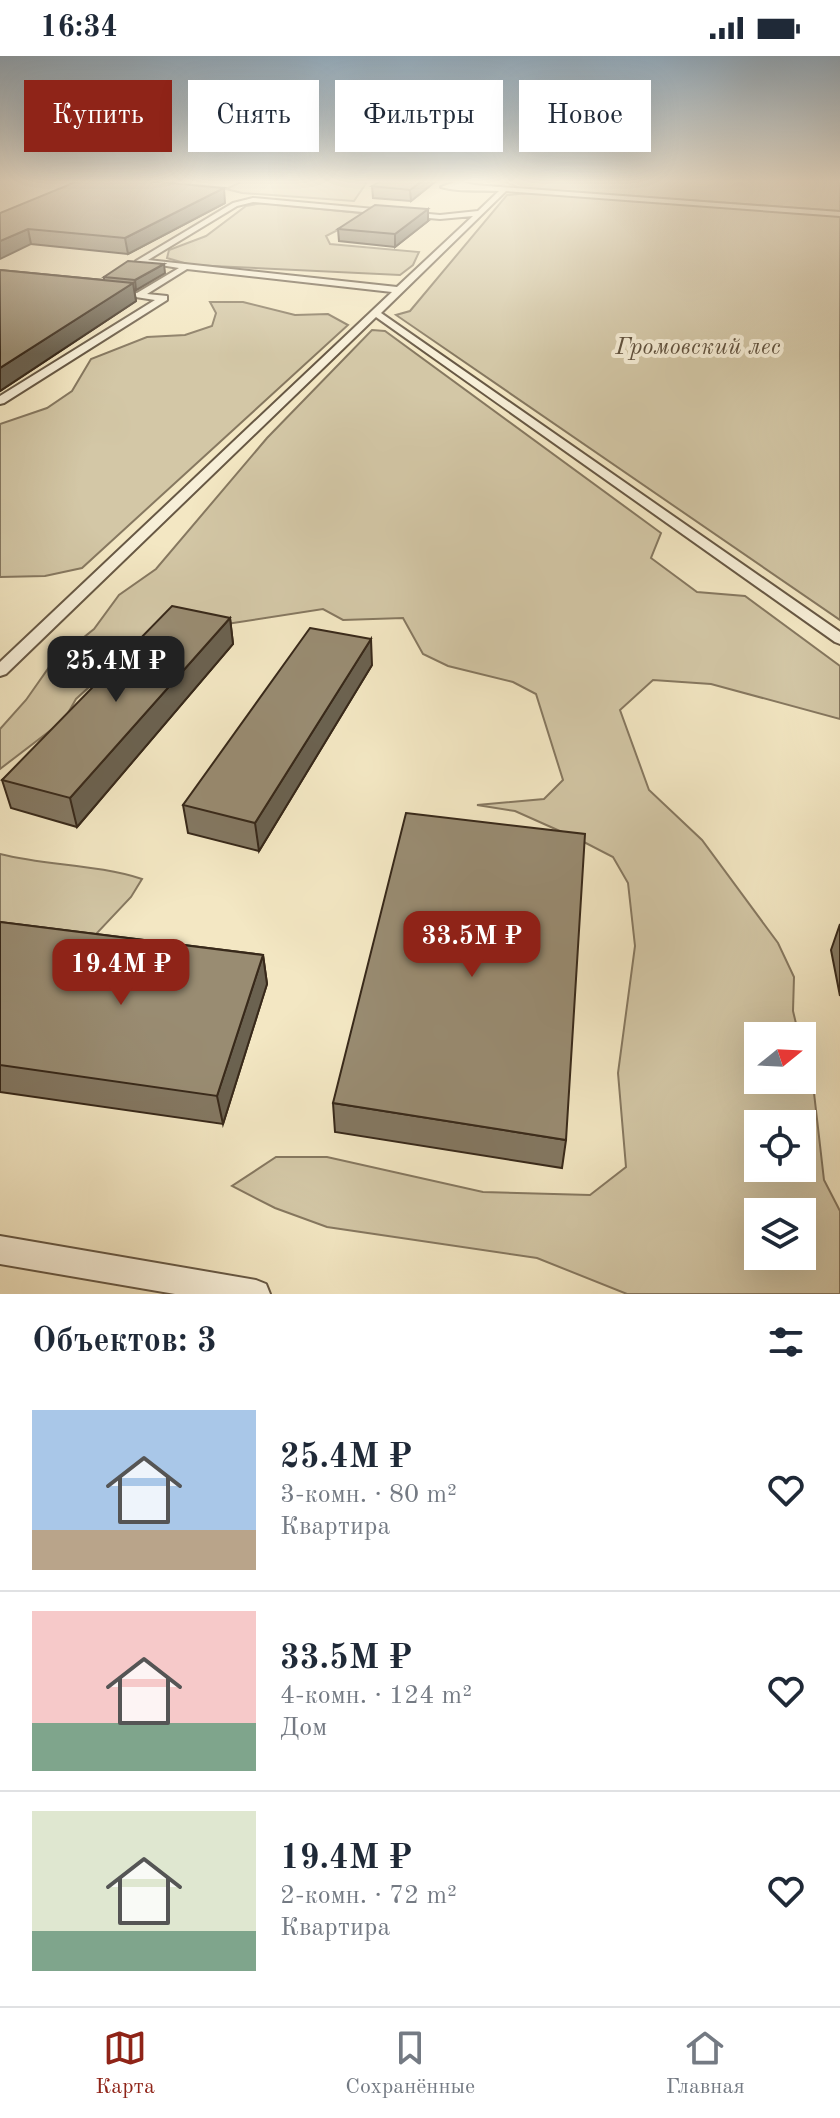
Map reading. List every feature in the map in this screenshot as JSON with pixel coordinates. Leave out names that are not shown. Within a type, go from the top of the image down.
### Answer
[{"type":"lane","points":[[177,239],[140,261],[398,290]]},
{"type":"lane","points":[[0,671],[452,239]]},
{"type":"lane","points":[[139,295],[184,268]]},
{"type":"lane","points":[[0,401],[164,298],[108,292]]},
{"type":"lane","points":[[374,312],[840,639]]},
{"type":"lane","points":[[0,1250],[256,1294]]},
{"type":"green space","points":[[199,239],[327,239],[330,244],[419,252],[413,265],[400,275],[191,265],[167,258],[169,250]]},
{"type":"green space","name":"Громовский лес","points":[[470,239],[840,239],[840,620],[396,315],[410,311]]},
{"type":"green space","points":[[210,302],[243,302],[295,315],[328,314],[348,325],[82,568],[45,576],[0,577],[0,424],[47,408],[72,391],[91,359],[147,337],[185,335],[212,326],[216,313]]},
{"type":"green space","points":[[372,330],[385,331],[661,533],[651,558],[697,592],[745,596],[840,666],[840,719],[711,684],[653,680],[620,710],[649,790],[702,840],[778,943],[794,977],[796,1022],[744,1022],[744,1094],[814,1094],[816,1110],[744,1110],[744,1182],[816,1182],[816,1110],[824,1180],[840,1211],[840,1294],[627,1294],[537,1258],[327,1227],[275,1208],[232,1186],[276,1157],[327,1157],[483,1192],[590,1195],[626,1167],[618,1073],[635,946],[628,883],[613,857],[515,811],[477,805],[544,799],[563,780],[536,694],[513,682],[448,666],[423,654],[403,618],[343,620],[323,609],[207,627],[132,648],[76,699],[64,720],[0,769],[0,729],[26,700],[52,663],[94,629],[119,595],[156,569],[267,438]]},
{"type":"green space","points":[[0,854],[107,870],[142,879],[131,897],[82,949],[0,932]]},
{"type":"building","points":[[128,261],[164,264],[135,280],[104,277]]},
{"type":"building","points":[[0,270],[133,283],[0,368]]},
{"type":"building","points":[[172,606],[230,618],[70,798],[2,780]]},
{"type":"building","points":[[310,628],[371,639],[255,823],[183,805]]},
{"type":"building","points":[[406,813],[585,834],[566,1140],[333,1103]]},
{"type":"building","points":[[0,922],[263,955],[217,1096],[0,1065]]}]
